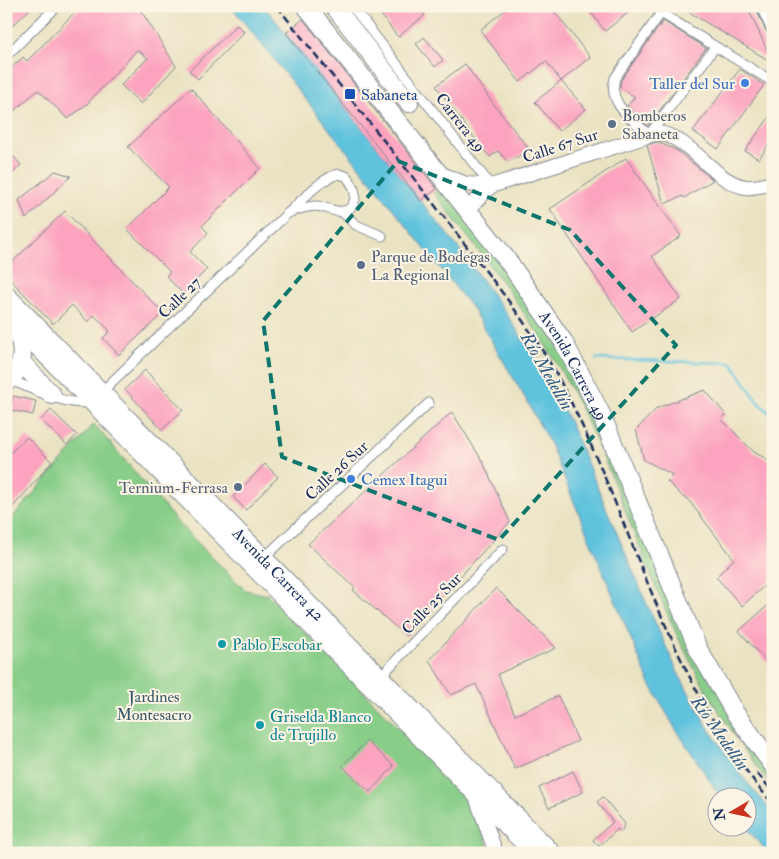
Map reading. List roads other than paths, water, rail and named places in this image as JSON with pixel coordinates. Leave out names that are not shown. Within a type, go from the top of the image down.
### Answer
[{"type":"highway","name":"Avenida Carrera 49","points":[[306,6],[529,289],[564,340],[601,414],[698,649],[730,705],[773,765]]},
{"type":"highway","points":[[333,6],[339,48],[382,69]]},
{"type":"highway","points":[[333,6],[409,104]]},
{"type":"highway","points":[[382,45],[382,69]]},
{"type":"highway","points":[[405,131],[411,82]]},
{"type":"highway","name":"Avenida Carrera 42","points":[[6,295],[96,397],[344,660],[534,853]]},
{"type":"highway","points":[[7,379],[22,363],[23,347],[11,318]]},
{"type":"highway","name":"Avenida Carrera 42","points":[[11,318],[264,558],[552,853]]},
{"type":"highway","points":[[22,363],[52,395]]},
{"type":"highway","points":[[324,619],[344,660]]},
{"type":"main road","points":[[764,6],[773,26]]},
{"type":"street","points":[[6,56],[57,6]]},
{"type":"street","name":"Carrera 49","points":[[352,6],[491,186]]},
{"type":"street","points":[[773,82],[715,47],[658,9],[615,78],[613,92],[618,106],[649,135],[664,134],[672,137],[728,179],[741,186],[748,187],[773,183]]},
{"type":"street","points":[[649,135],[715,47]]},
{"type":"street","name":"Calle 67 Sur","points":[[438,173],[466,184],[491,186],[649,135]]},
{"type":"street","name":"Calle 27","points":[[96,397],[288,214],[332,175],[346,176],[355,189],[356,199],[352,206],[342,212]]},
{"type":"street","name":"Calle 67 Sur","points":[[467,210],[491,186]]},
{"type":"street","name":"Calle 27","points":[[288,214],[317,206],[342,212],[356,225],[382,236]]},
{"type":"street","points":[[7,379],[76,404],[96,397]]},
{"type":"street","name":"Calle 26 Sur","points":[[264,558],[429,403]]},
{"type":"street","name":"Calle 25 Sur","points":[[380,677],[503,549]]},
{"type":"street","points":[[474,791],[496,853]]},
{"type":"water","points":[[231,6],[264,6],[460,250],[506,313],[547,377],[571,425],[678,673],[710,731],[750,786],[713,786],[675,728],[649,682],[550,444],[472,308]]},
{"type":"water","points":[[756,793],[773,813],[773,853],[769,853],[753,836],[756,836]]},
{"type":"waterway","points":[[596,359],[732,363],[757,401],[773,416]]},
{"type":"railway","points":[[277,6],[495,283],[547,357],[584,431],[678,652],[705,706],[736,756],[773,804]]},
{"type":"railway","points":[[757,773],[773,792]]},
{"type":"place","name":"Taller del Sur","points":[[745,83]]},
{"type":"place","name":"Sabaneta","points":[[350,94]]},
{"type":"place","name":"Bomberos Sabaneta","points":[[612,124]]},
{"type":"place","name":"Parque de Bodegas La Regional","points":[[361,265]]},
{"type":"place","name":"Cemex Itagui","points":[[351,479]]},
{"type":"place","name":"Ternium-Ferrasa","points":[[238,487]]},
{"type":"place","name":"Pablo Escobar","points":[[222,644]]},
{"type":"place","name":"Griselda Blanco de Trujillo","points":[[260,725]]},
{"type":"water label","name":"Río Medellín","points":[[547,371]]},
{"type":"water label","name":"Río Medellín","points":[[720,733]]},
{"type":"park label","name":"Jardines Montesacro","points":[[154,705]]}]
